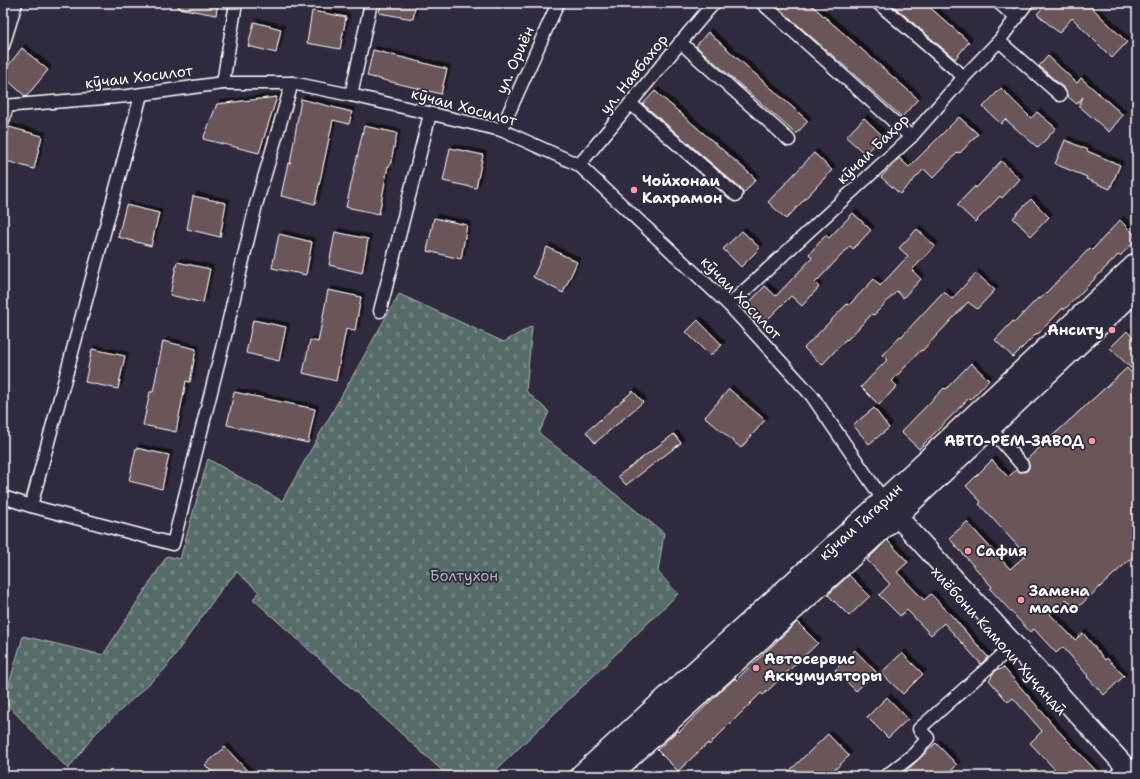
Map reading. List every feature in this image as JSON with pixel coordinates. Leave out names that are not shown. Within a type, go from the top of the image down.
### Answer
[{"type":"highway","name":"кӯчаи Гагарин","points":[[608,776],[886,511],[1137,264]]},
{"type":"highway","name":"кӯчаи Гагарин","points":[[581,776],[886,511],[989,427],[1137,288]]},
{"type":"main road","name":"хиёбони Камоли Хуҷандӣ","points":[[886,511],[1008,650],[1122,775]]},
{"type":"main road","name":"хиёбони Камоли Хуҷандӣ","points":[[886,511],[1122,775]]},
{"type":"street","points":[[3,46],[16,3]]},
{"type":"street","points":[[223,83],[236,3]]},
{"type":"street","points":[[351,95],[371,3]]},
{"type":"street","name":"ул. Ориён","points":[[501,130],[558,3]]},
{"type":"street","name":"ул. Навбахор","points":[[579,165],[714,3]]},
{"type":"street","points":[[762,3],[911,137]]},
{"type":"street","points":[[878,3],[964,77]]},
{"type":"street","points":[[998,3],[1016,18]]},
{"type":"street","name":"кӯчаи Баҳор","points":[[729,305],[911,137],[964,77],[999,42],[1027,3]]},
{"type":"street","points":[[680,42],[789,140]]},
{"type":"street","points":[[999,42],[1060,95]]},
{"type":"street","name":"кӯчаи Хосилот","points":[[5,106],[141,95],[223,83],[292,83],[351,95],[501,130],[579,165],[729,305],[812,396],[886,511]]},
{"type":"street","points":[[3,497],[31,506],[173,544],[256,205],[292,83]]},
{"type":"street","points":[[31,506],[141,95]]},
{"type":"street","points":[[631,104],[736,195]]},
{"type":"street","points":[[3,121],[5,106]]},
{"type":"street","points":[[380,311],[430,114]]},
{"type":"street","points":[[989,427],[1022,465]]},
{"type":"street","points":[[886,776],[914,754],[928,738],[919,729],[1008,650]]},
{"type":"green space","name":"Болтухон","points":[[399,294],[504,342],[532,326],[526,391],[549,412],[539,433],[664,533],[658,572],[678,594],[490,776],[448,776],[253,599],[259,592],[237,572],[223,587],[165,669],[95,734],[68,769],[4,701],[23,636],[103,655],[167,556],[180,559],[208,459],[282,501]]},
{"type":"building","points":[[179,3],[218,3],[216,15],[178,8]]},
{"type":"building","points":[[381,3],[416,3],[413,19],[379,13]]},
{"type":"building","points":[[773,3],[809,3],[918,99],[902,117]]},
{"type":"building","points":[[890,3],[925,3],[969,42],[955,59]]},
{"type":"building","points":[[1047,3],[1087,3],[1127,42],[1112,58],[1072,18],[1059,33],[1037,14]]},
{"type":"building","points":[[312,11],[346,17],[340,49],[307,43]]},
{"type":"building","points":[[254,22],[281,29],[276,53],[248,46]]},
{"type":"building","points":[[708,32],[808,121],[796,134],[696,46]]},
{"type":"building","points":[[22,48],[48,70],[26,97],[3,76],[3,72]]},
{"type":"building","points":[[373,50],[447,69],[441,94],[367,76]]},
{"type":"building","points":[[1048,56],[1077,83],[1081,78],[1123,115],[1109,132],[1079,106],[1083,97],[1077,104],[1067,96],[1065,89],[1039,66]]},
{"type":"building","points":[[1001,88],[1031,118],[1037,112],[1056,128],[1038,148],[1005,119],[1001,124],[983,107]]},
{"type":"building","points":[[655,91],[756,179],[743,194],[741,189],[643,104]]},
{"type":"building","points":[[277,97],[259,153],[203,139],[217,104]]},
{"type":"building","points":[[301,99],[352,112],[349,124],[333,120],[315,204],[281,196],[288,163],[290,164]]},
{"type":"building","points":[[959,117],[978,134],[933,178],[924,169],[900,194],[881,177],[899,158],[909,167]]},
{"type":"building","points":[[864,118],[882,135],[865,154],[846,137]]},
{"type":"building","points":[[364,126],[397,133],[390,166],[388,166],[379,214],[346,207]]},
{"type":"building","points":[[9,127],[42,136],[34,169],[3,160],[3,153]]},
{"type":"building","points":[[1065,140],[1120,165],[1110,189],[1086,179],[1087,177],[1055,164]]},
{"type":"building","points":[[450,148],[483,155],[476,188],[443,181]]},
{"type":"building","points":[[814,153],[832,170],[786,219],[768,202]]},
{"type":"building","points":[[1001,161],[1020,179],[1002,198],[1000,196],[975,222],[957,205],[975,186],[976,188]]},
{"type":"building","points":[[193,196],[226,203],[220,237],[187,229]]},
{"type":"building","points":[[1031,199],[1049,217],[1031,236],[1013,218]]},
{"type":"building","points":[[126,205],[159,213],[151,246],[118,237]]},
{"type":"building","points":[[853,213],[871,230],[853,249],[850,246],[815,283],[819,287],[802,306],[791,296],[765,322],[747,305],[765,286],[776,296],[812,258],[809,254],[826,235],[829,238]]},
{"type":"building","points":[[434,218],[467,225],[461,259],[427,251]]},
{"type":"building","points":[[1120,220],[1137,237],[1137,239],[1120,256],[1118,255],[1064,310],[1063,308],[1013,357],[995,340],[1038,298],[1040,299],[1090,248],[1092,250]]},
{"type":"building","points":[[917,229],[935,246],[912,270],[921,279],[903,298],[897,291],[874,315],[872,314],[847,340],[846,339],[822,365],[804,348],[874,279],[880,286],[908,256],[899,248]]},
{"type":"building","points":[[742,231],[760,248],[741,267],[723,249]]},
{"type":"building","points":[[335,232],[368,239],[362,273],[329,265]]},
{"type":"building","points":[[279,234],[312,242],[306,275],[272,268]]},
{"type":"building","points":[[547,247],[577,262],[563,293],[533,277]]},
{"type":"building","points":[[177,262],[210,269],[203,303],[170,295]]},
{"type":"building","points":[[976,273],[995,290],[977,309],[968,302],[892,381],[897,386],[879,405],[861,387],[887,360],[882,355],[944,291],[952,299]]},
{"type":"building","points":[[328,290],[361,297],[355,331],[346,329],[336,381],[303,373],[310,340],[318,342]]},
{"type":"building","points":[[253,320],[286,327],[279,361],[246,353]]},
{"type":"building","points":[[698,320],[722,345],[710,356],[686,332]]},
{"type":"building","points":[[1127,331],[1137,341],[1137,374],[1110,348]]},
{"type":"building","points":[[163,341],[196,349],[190,382],[186,381],[176,432],[143,425],[150,392],[153,392]]},
{"type":"building","points":[[92,349],[125,356],[118,389],[85,382]]},
{"type":"building","points":[[971,363],[989,380],[971,399],[969,398],[919,449],[901,432]]},
{"type":"building","name":"АВТО-РЕМ-ЗАВОД","points":[[1127,368],[1137,379],[1137,553],[1076,609],[1066,599],[1050,614],[1075,640],[1083,633],[1105,660],[1107,658],[1124,676],[1104,695],[1087,677],[1088,676],[1063,647],[1056,653],[1034,629],[1030,632],[990,589],[992,587],[949,538],[967,522],[1010,569],[1026,555],[979,504],[981,502],[966,486],[992,460],[1008,477],[1016,470],[1020,472],[1027,471],[1029,464],[1027,459]]},
{"type":"building","points":[[729,389],[765,420],[741,448],[705,417]]},
{"type":"building","points":[[633,391],[643,402],[595,443],[586,432]]},
{"type":"building","points":[[234,392],[315,409],[308,443],[227,425]]},
{"type":"building","points":[[874,408],[889,428],[869,444],[853,425]]},
{"type":"building","points":[[674,434],[681,443],[626,485],[618,476]]},
{"type":"building","points":[[136,448],[169,455],[162,489],[129,481]]},
{"type":"building","points":[[887,540],[908,562],[897,572],[924,600],[931,594],[952,616],[988,657],[981,664],[944,623],[931,635],[907,610],[900,616],[879,595],[890,584],[867,560]]},
{"type":"building","points":[[849,575],[870,596],[849,616],[828,595]]},
{"type":"building","points":[[797,622],[818,643],[763,695],[761,693],[709,745],[708,743],[678,771],[657,750],[678,730],[679,732],[735,678],[736,680]]},
{"type":"building","points":[[855,650],[876,672],[856,691],[835,670]]},
{"type":"building","points":[[902,653],[923,674],[903,694],[881,673]]},
{"type":"building","points":[[1003,667],[1049,721],[1101,776],[1061,776],[1030,743],[1042,731],[1013,698],[1008,702],[989,680],[998,669],[1000,670]]},
{"type":"building","points":[[887,697],[908,719],[888,738],[867,717]]},
{"type":"building","points":[[828,734],[849,756],[828,776],[784,776]]},
{"type":"building","points":[[936,743],[957,765],[945,776],[901,776]]},
{"type":"building","points":[[225,747],[252,776],[216,776],[205,765]]},
{"type":"place","name":"Чойхонаи Кахрамон","points":[[634,190]]},
{"type":"place","name":"Анситу","points":[[1112,330]]},
{"type":"place","name":"АВТО-РЕМ-ЗАВОД","points":[[1092,441]]},
{"type":"place","name":"Сафия","points":[[968,551]]},
{"type":"place","name":"Замена масло","points":[[1021,600]]},
{"type":"place","name":"Автосервис Аккумуляторы","points":[[756,668]]}]
